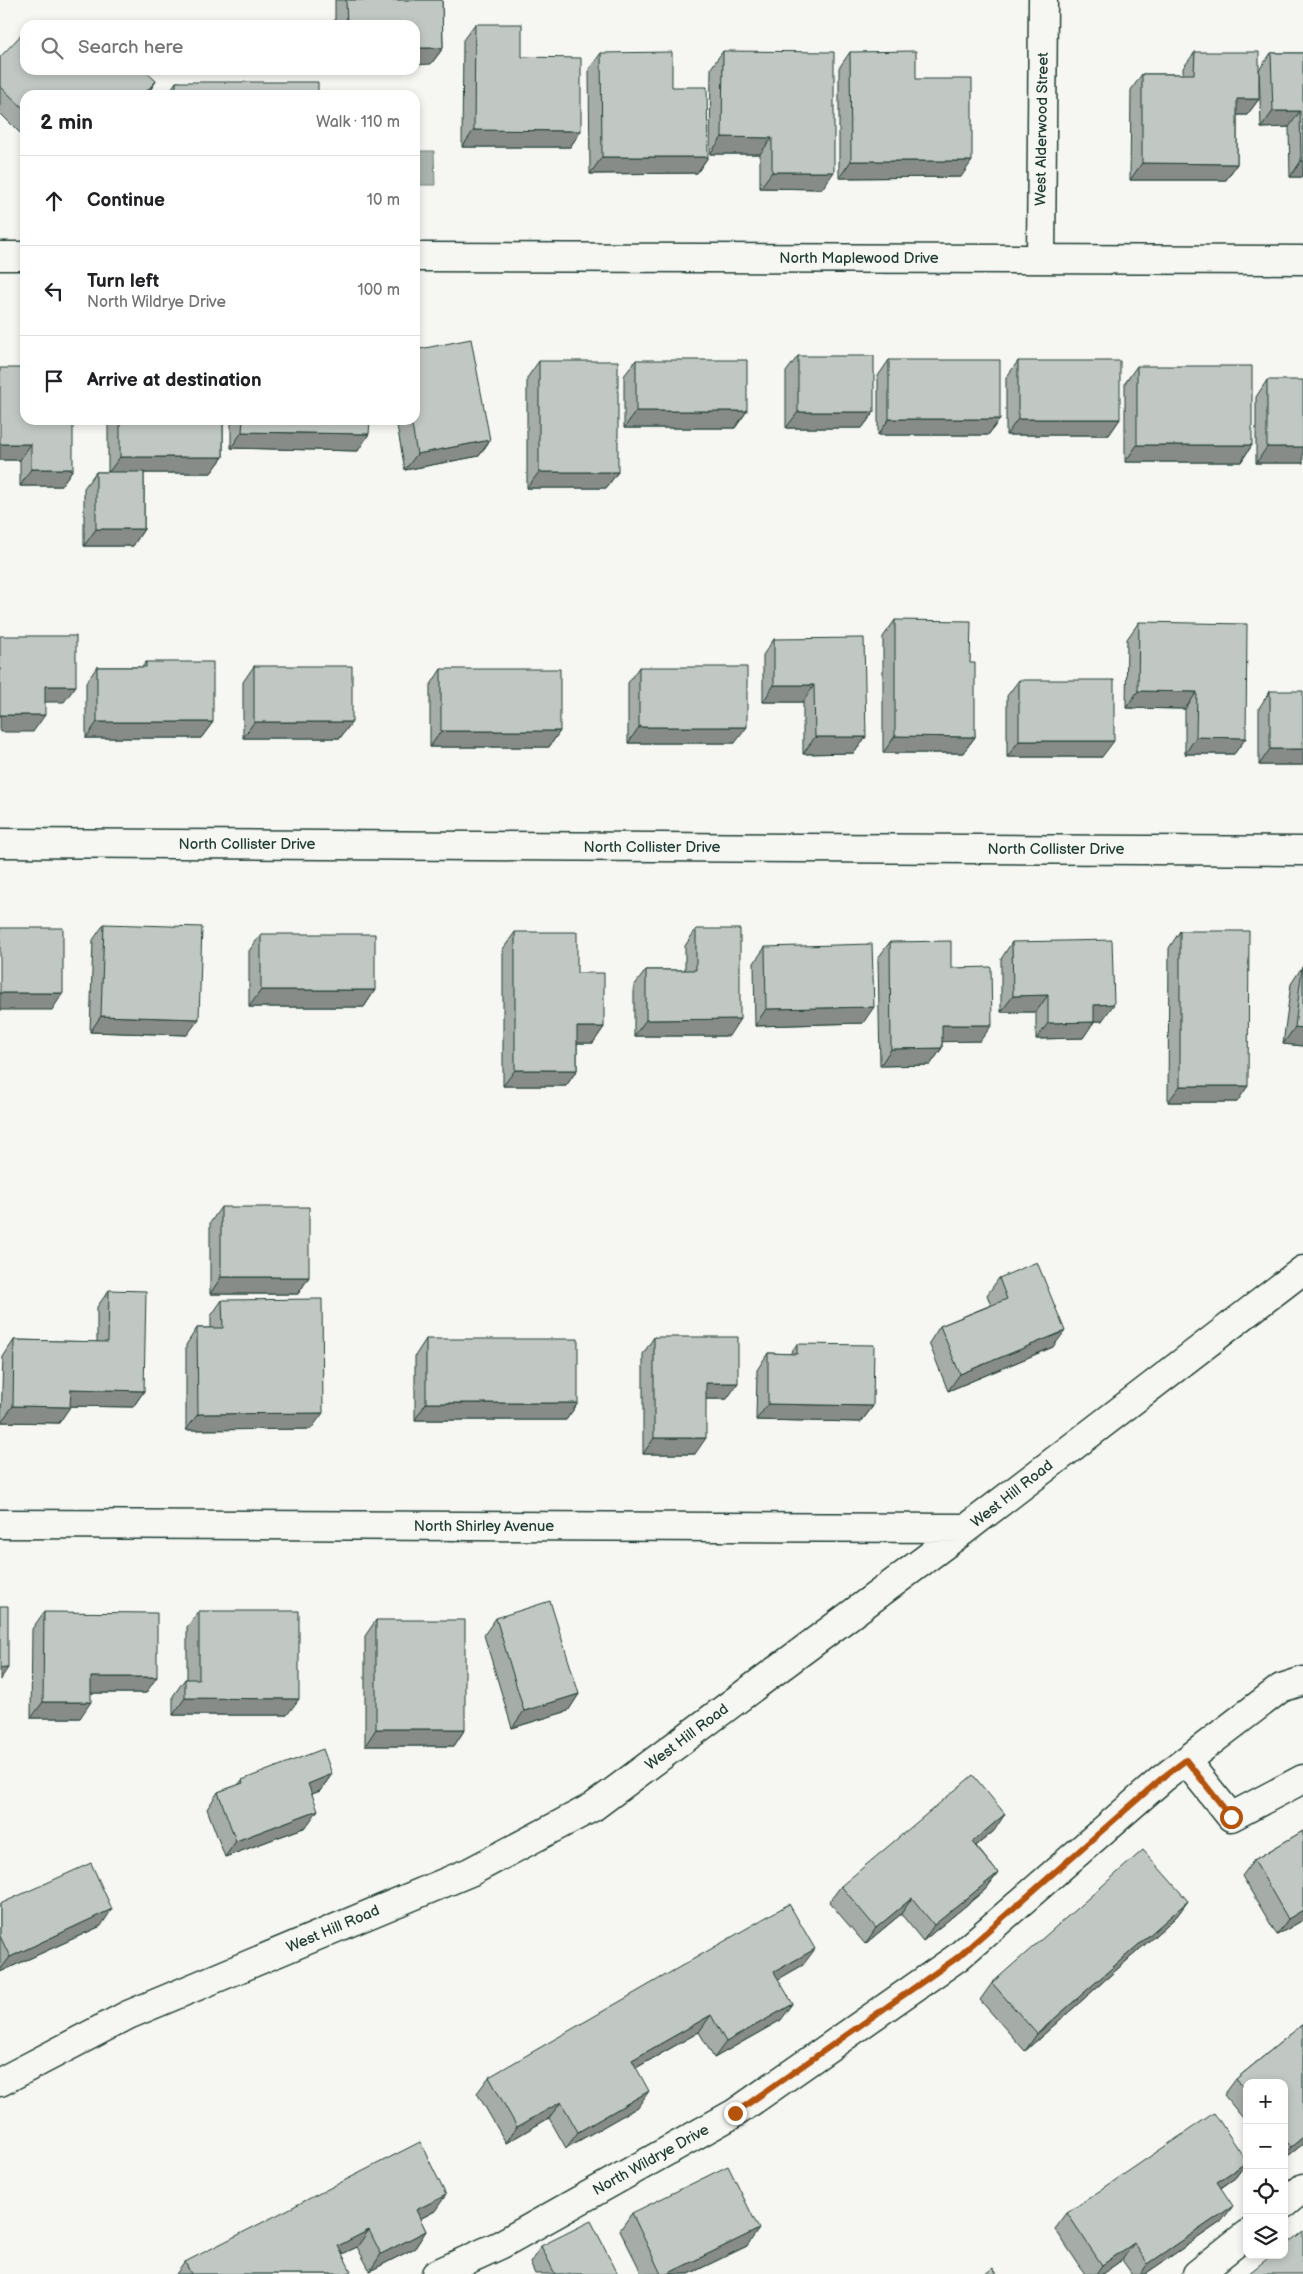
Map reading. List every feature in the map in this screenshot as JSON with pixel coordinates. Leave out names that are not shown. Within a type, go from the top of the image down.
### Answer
[{"type":"street","name":"West Alderwood Street","points":[[1041,259],[1043,0]]},
{"type":"street","points":[[0,256],[20,256]]},
{"type":"street","name":"North Maplewood Drive","points":[[420,257],[1303,260]]},
{"type":"street","name":"North Collister Drive","points":[[0,842],[1303,851]]},
{"type":"street","name":"West Hill Road","points":[[0,2082],[128,2015],[470,1872],[593,1807],[967,1528],[1303,1270]]},
{"type":"street","name":"North Shirley Avenue","points":[[0,1524],[967,1528]]},
{"type":"street","name":"North Wildrye Drive","points":[[436,2274],[500,2245],[735,2113],[958,1957],[1162,1778],[1281,1688],[1303,1680]]},
{"type":"street","points":[[1186,1760],[1231,1817],[1303,1779]]},
{"type":"street","points":[[1288,2201],[1303,2188]]},
{"type":"street","points":[[1197,2274],[1243,2237]]},
{"type":"shaded area","points":[[420,151],[434,151],[435,185],[420,185]]},
{"type":"building","points":[[346,0],[442,0],[443,48],[420,48],[420,20],[347,20]]},
{"type":"building","points":[[475,24],[522,24],[522,57],[581,58],[581,131],[474,130]]},
{"type":"building","points":[[20,36],[20,75],[149,75],[156,81],[148,90],[20,90],[20,105],[0,86],[0,57]]},
{"type":"building","points":[[723,51],[834,52],[834,172],[772,172],[772,138],[722,137]]},
{"type":"building","points":[[916,51],[916,79],[972,79],[972,161],[851,161],[850,52]]},
{"type":"building","points":[[672,52],[672,87],[707,87],[708,157],[602,157],[601,53]]},
{"type":"building","points":[[1195,52],[1259,52],[1259,99],[1237,99],[1237,164],[1142,163],[1142,74],[1194,74]]},
{"type":"building","points":[[1271,53],[1303,53],[1303,161],[1301,161],[1300,111],[1273,111]]},
{"type":"building","points":[[176,82],[318,82],[318,90],[176,90]]},
{"type":"building","points":[[471,339],[490,440],[417,454],[412,425],[420,425],[420,349]]},
{"type":"building","points":[[798,356],[874,356],[874,412],[798,412]]},
{"type":"building","points":[[636,360],[747,360],[747,411],[636,411]]},
{"type":"building","points":[[889,360],[1000,360],[1000,419],[889,419]]},
{"type":"building","points":[[539,361],[618,361],[618,472],[539,472]]},
{"type":"building","points":[[1018,361],[1120,361],[1120,419],[1018,419]]},
{"type":"building","points":[[1137,366],[1252,366],[1252,445],[1137,445]]},
{"type":"building","points":[[0,368],[20,368],[20,425],[73,425],[73,469],[31,469],[31,444],[0,444]]},
{"type":"building","points":[[1267,380],[1303,380],[1303,447],[1267,447]]},
{"type":"building","points":[[120,425],[223,425],[223,457],[120,457]]},
{"type":"building","points":[[243,425],[370,425],[369,434],[242,432]]},
{"type":"building","points":[[96,472],[144,472],[144,529],[96,529]]},
{"type":"building","points":[[895,620],[971,621],[970,663],[975,663],[975,737],[895,736]]},
{"type":"building","points":[[1139,622],[1247,624],[1246,738],[1196,737],[1197,692],[1138,691]]},
{"type":"building","points":[[0,636],[76,636],[76,686],[45,686],[45,715],[0,715]]},
{"type":"building","points":[[864,638],[866,737],[815,737],[814,685],[774,685],[774,639]]},
{"type":"building","points":[[146,662],[213,662],[213,722],[97,722],[97,667],[146,667]]},
{"type":"building","points":[[254,666],[352,666],[352,722],[254,722]]},
{"type":"building","points":[[639,667],[747,667],[747,727],[639,727]]},
{"type":"building","points":[[441,669],[560,669],[560,731],[441,731]]},
{"type":"building","points":[[1019,680],[1114,680],[1114,741],[1019,741]]},
{"type":"building","points":[[1270,691],[1303,691],[1303,749],[1270,749]]},
{"type":"building","points":[[104,924],[202,927],[199,1019],[101,1016]]},
{"type":"building","points":[[0,928],[63,928],[63,993],[0,993]]},
{"type":"building","points":[[696,929],[740,929],[740,1019],[646,1020],[646,970],[696,970]]},
{"type":"building","points":[[1180,931],[1249,931],[1248,1086],[1180,1086]]},
{"type":"building","points":[[515,932],[577,932],[577,973],[604,973],[604,1027],[577,1027],[577,1070],[515,1070]]},
{"type":"building","points":[[261,934],[375,934],[375,990],[261,990]]},
{"type":"building","points":[[1112,940],[1114,1004],[1094,1005],[1094,1022],[1048,1023],[1048,995],[1013,996],[1012,942]]},
{"type":"building","points":[[951,941],[951,968],[991,967],[992,1025],[942,1025],[942,1048],[891,1049],[890,942]]},
{"type":"building","points":[[872,944],[874,1007],[766,1009],[765,947]]},
{"type":"building","points":[[1303,967],[1303,1028],[1295,1027]]},
{"type":"building","points":[[221,1207],[309,1207],[309,1277],[221,1277]]},
{"type":"building","points":[[1037,1262],[1065,1331],[960,1374],[940,1326],[1007,1299],[999,1278]]},
{"type":"building","points":[[109,1290],[146,1291],[144,1391],[71,1389],[70,1407],[13,1406],[14,1340],[108,1342]]},
{"type":"building","points":[[322,1299],[323,1413],[198,1414],[197,1328],[223,1328],[222,1300]]},
{"type":"building","points":[[654,1337],[738,1337],[738,1383],[706,1383],[706,1438],[654,1438]]},
{"type":"building","points":[[426,1339],[578,1339],[578,1403],[426,1403]]},
{"type":"building","points":[[797,1344],[874,1345],[873,1406],[768,1404],[768,1353],[797,1354]]},
{"type":"building","points":[[550,1601],[579,1694],[524,1711],[496,1618]]},
{"type":"building","points":[[0,1606],[8,1606],[8,1668],[0,1668]]},
{"type":"building","points":[[199,1611],[299,1611],[299,1699],[185,1698],[185,1679],[199,1679]]},
{"type":"building","points":[[44,1612],[157,1613],[157,1677],[91,1677],[91,1702],[43,1702]]},
{"type":"building","points":[[376,1620],[465,1620],[465,1729],[376,1729]]},
{"type":"building","points":[[323,1749],[332,1774],[308,1784],[318,1810],[236,1841],[218,1792],[243,1783],[242,1780]]},
{"type":"building","points":[[973,1775],[1005,1814],[972,1842],[998,1873],[934,1925],[912,1898],[876,1928],[841,1886]]},
{"type":"building","points":[[1303,1831],[1303,1910],[1288,1919],[1254,1860]]},
{"type":"building","points":[[1143,1850],[1188,1901],[1037,2034],[992,1983]]},
{"type":"building","points":[[91,1863],[112,1909],[10,1957],[0,1936],[0,1904]]},
{"type":"building","points":[[789,1904],[815,1949],[774,1972],[793,2004],[726,2042],[711,2015],[632,2060],[649,2091],[578,2132],[561,2102],[517,2127],[489,2077]]},
{"type":"building","points":[[1303,2024],[1303,2137],[1291,2147],[1288,2143],[1288,2079],[1243,2079],[1243,2087],[1236,2079]]},
{"type":"building","points":[[1214,2113],[1243,2156],[1243,2165],[1217,2182],[1233,2206],[1148,2264],[1134,2243],[1102,2265],[1067,2213]]},
{"type":"building","points":[[420,2142],[446,2195],[416,2210],[426,2231],[381,2254],[369,2230],[338,2246],[351,2271],[345,2274],[191,2274],[185,2262]]},
{"type":"building","points":[[728,2166],[759,2229],[667,2274],[661,2274],[632,2213]]},
{"type":"building","points":[[591,2221],[618,2274],[555,2274],[541,2246]]},
{"type":"building","points":[[1303,2231],[1303,2274],[1248,2274],[1267,2259],[1288,2259],[1288,2243]]},
{"type":"building","points":[[993,2268],[997,2274],[985,2274]]},
{"type":"route","points":[[735,2113],[958,1957],[1162,1778],[1186,1760],[1231,1817]]}]
